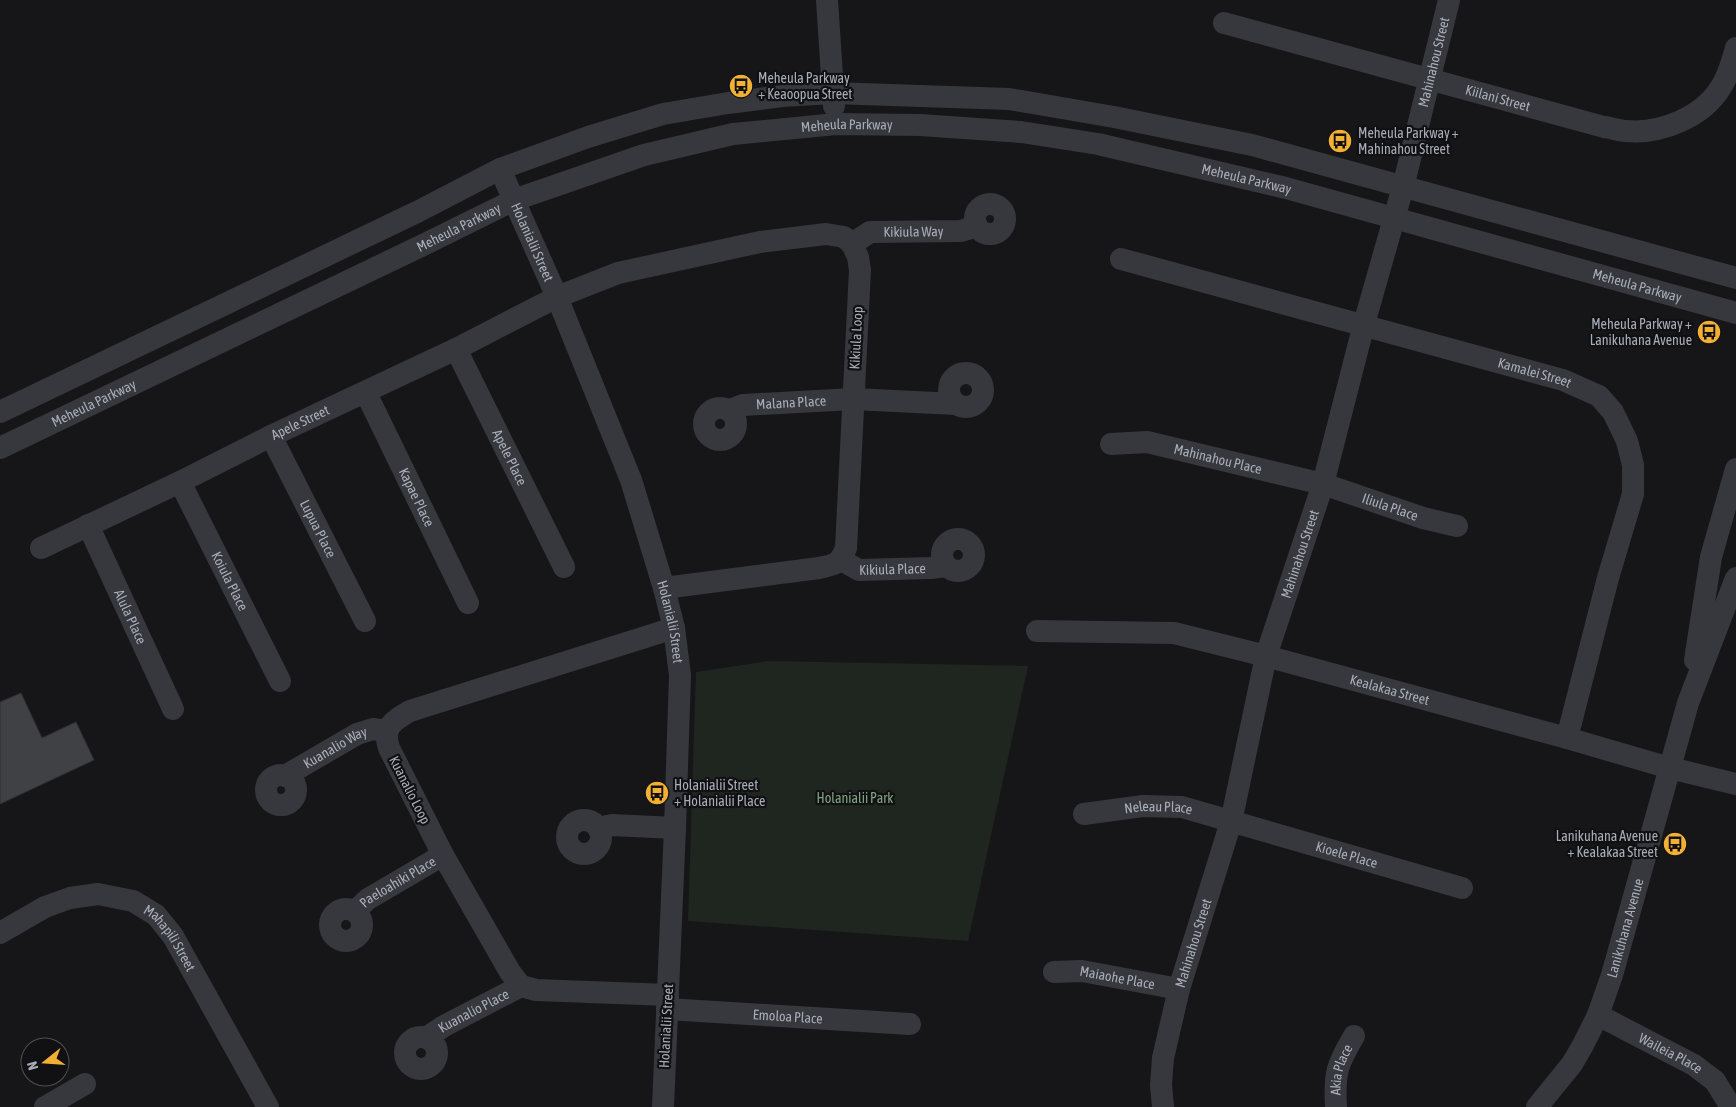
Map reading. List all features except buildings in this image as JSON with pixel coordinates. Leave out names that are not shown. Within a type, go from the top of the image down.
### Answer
[{"type":"street","points":[[827,0],[832,93],[836,124]]},
{"type":"street","name":"Mahinahou Street","points":[[1163,1107],[1161,1085],[1164,1058],[1179,988],[1231,822],[1266,656],[1323,484],[1364,324],[1403,187],[1449,0]]},
{"type":"street","name":"Kiilani Street","points":[[1224,23],[1604,127],[1627,131],[1656,130],[1679,122],[1704,106],[1720,89],[1728,74],[1736,48]]},
{"type":"street","points":[[0,412],[417,212],[500,169],[588,137],[663,114],[764,98],[832,93],[1009,99],[1114,117],[1252,145],[1736,278]]},
{"type":"street","name":"Meheula Parkway","points":[[0,448],[514,200],[644,155],[732,134],[836,124],[920,125],[1012,132],[1098,144],[1286,188],[1736,313]]},
{"type":"street","name":"Holanialii Street","points":[[500,169],[557,297],[631,480],[664,588],[674,628],[680,675],[663,1107]]},
{"type":"street","name":"Kikiula Way","points":[[852,244],[870,232],[960,231],[977,226]]},
{"type":"street","points":[[557,297],[618,273],[760,242],[826,234],[844,237],[852,244]]},
{"type":"street","name":"Kikiula Loop","points":[[841,560],[846,548],[860,270],[858,257],[852,244]]},
{"type":"street","name":"Kamalei Street","points":[[1121,259],[1563,380],[1599,396],[1613,412],[1627,441],[1633,465],[1633,494],[1608,578],[1568,738]]},
{"type":"street","name":"Apele Street","points":[[41,548],[180,482],[271,436],[366,393],[557,297]]},
{"type":"street","name":"Apele Place","points":[[456,349],[564,567]]},
{"type":"street","name":"Kapae Place","points":[[366,393],[468,603]]},
{"type":"street","name":"Malana Place","points":[[730,410],[744,405],[853,398],[956,404]]},
{"type":"street","name":"Lupua Place","points":[[271,436],[365,621]]},
{"type":"street","name":"Mahinahou Place","points":[[1111,444],[1147,442],[1323,484]]},
{"type":"street","name":"Lanikuhana Avenue","points":[[1688,703],[1711,557],[1736,468]]},
{"type":"street","name":"Koiula Place","points":[[180,482],[280,681]]},
{"type":"street","name":"Iliula Place","points":[[1323,484],[1423,518],[1457,526]]},
{"type":"street","name":"Alula Place","points":[[88,525],[173,709]]},
{"type":"street","points":[[664,588],[819,568],[833,565],[841,560]]},
{"type":"street","name":"Kikiula Place","points":[[841,560],[860,570],[946,566]]},
{"type":"street","name":"Lanikuhana Avenue","points":[[1537,1107],[1572,1064],[1598,1015],[1612,975],[1688,703],[1736,578]]},
{"type":"street","points":[[387,731],[394,720],[410,711],[674,628]]},
{"type":"street","name":"Kealakaa Street","points":[[1037,631],[1174,633],[1568,738],[1670,768],[1736,784]]},
{"type":"street","name":"Kuanalio Way","points":[[285,776],[357,734],[373,730],[387,731]]},
{"type":"street","name":"Kuanalio Loop","points":[[387,731],[386,738],[389,748],[443,855],[510,972],[521,986]]},
{"type":"street","name":"Neleau Place","points":[[1084,814],[1143,806],[1182,807],[1231,822]]},
{"type":"street","name":"Kioele Place","points":[[1231,822],[1462,888]]},
{"type":"street","points":[[598,828],[612,825],[675,828]]},
{"type":"street","name":"Paeloahiki Place","points":[[355,911],[368,899],[443,855]]},
{"type":"street","name":"Mahapili Street","points":[[0,933],[46,907],[70,898],[98,894],[133,901],[156,915],[173,936],[268,1107]]},
{"type":"street","name":"Maiaohe Place","points":[[1054,972],[1082,971],[1179,988]]},
{"type":"street","points":[[521,986],[536,990],[668,1002]]},
{"type":"street","name":"Kuanalio Place","points":[[426,1038],[444,1026],[521,986]]},
{"type":"street","name":"Emoloa Place","points":[[668,1002],[910,1024]]},
{"type":"street","name":"Waileia Place","points":[[1598,1015],[1694,1065],[1715,1081],[1731,1107]]},
{"type":"street","name":"Akia Place","points":[[1336,1107],[1334,1082],[1340,1060],[1354,1036]]},
{"type":"street","points":[[45,1107],[85,1084]]},
{"type":"green space","name":"Holanialii Park","points":[[769,661],[1028,666],[968,941],[688,921],[696,672]]},
{"type":"place","name":"Meheula Parkway + Keaoopua Street","points":[[741,86]]},
{"type":"place","name":"Meheula Parkway + Mahinahou Street","points":[[1340,141]]},
{"type":"place","name":"Meheula Parkway + Lanikuhana Avenue","points":[[1709,332]]},
{"type":"place","name":"Holanialii Street + Holanialii Place","points":[[657,793]]},
{"type":"place","name":"Lanikuhana Avenue + Kealakaa Street","points":[[1675,844]]}]
